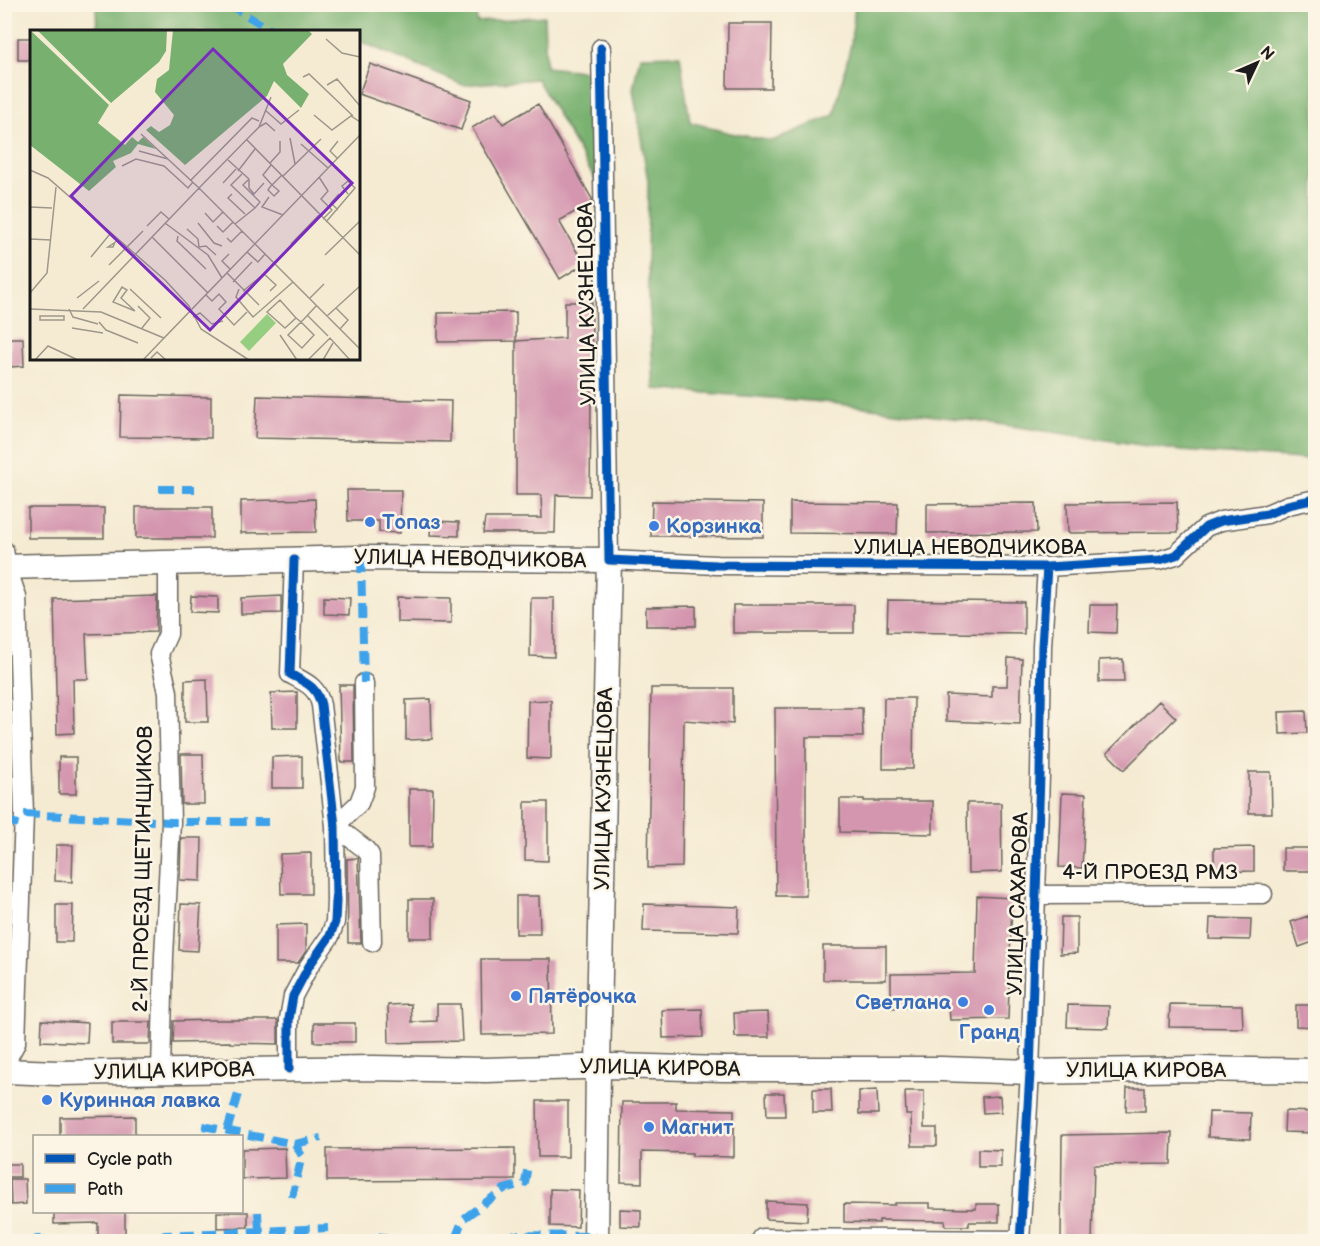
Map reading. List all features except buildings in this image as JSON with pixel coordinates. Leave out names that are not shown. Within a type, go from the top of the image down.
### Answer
[{"type":"main road","name":"УЛИЦА НЕВОДЧИКОВА","points":[[5,562],[168,562],[361,558],[609,560]]},
{"type":"main road","name":"УЛИЦА КУЗНЕЦОВА","points":[[596,1242],[609,560]]},
{"type":"main road","name":"УЛИЦА КИРОВА","points":[[4,1071],[58,1073],[290,1069],[486,1070],[598,1066],[1030,1072],[1197,1069],[1316,1071]]},
{"type":"street","name":"УЛИЦА КУЗНЕЦОВА","points":[[601,48],[609,560]]},
{"type":"street","name":"УЛИЦА НЕВОДЧИКОВА","points":[[609,560],[717,565],[1047,567],[1160,560],[1176,555],[1206,527],[1221,521],[1267,514],[1287,505],[1316,499]]},
{"type":"street","points":[[290,1069],[289,1019],[293,996],[309,966],[330,936],[335,922],[336,901],[335,826],[319,696],[313,687],[290,674],[294,560]]},
{"type":"street","points":[[4,1065],[16,1042],[24,814],[17,597],[5,562]]},
{"type":"street","name":"2-Й ПРОЕЗД ЩЕТИНЩИКОВ","points":[[161,1071],[171,822],[168,692],[159,654],[168,634],[168,562]]},
{"type":"street","name":"УЛИЦА САХАРОВА","points":[[1020,1241],[1030,1072],[1042,646],[1047,567]]},
{"type":"street","points":[[335,826],[359,804],[365,787],[363,683]]},
{"type":"street","points":[[335,826],[370,855],[372,942]]},
{"type":"street","name":"4-Й ПРОЕЗД РМЗ","points":[[1036,895],[1263,894]]},
{"type":"street","points":[[762,1238],[1020,1241]]},
{"type":"green space","points":[[475,4],[477,22],[544,16],[546,67],[592,72],[598,184],[537,79],[463,85],[360,41],[360,30],[97,30],[96,5]]},
{"type":"green space","points":[[855,5],[1315,5],[1315,460],[1182,451],[991,423],[823,402],[654,389],[647,264],[648,181],[633,89],[640,56],[680,55],[690,122],[772,141],[834,115],[851,44]]},
{"type":"marked path","points":[[228,4],[271,30]]},
{"type":"marked path","points":[[159,489],[195,489]]},
{"type":"marked path","points":[[361,558],[364,683]]},
{"type":"marked path","points":[[24,814],[171,822],[268,822]]},
{"type":"marked path","points":[[4,821],[24,825]]},
{"type":"marked path","points":[[227,1131],[240,1087]]},
{"type":"marked path","points":[[203,1126],[295,1144],[302,1156],[292,1197]]},
{"type":"marked path","points":[[295,1144],[321,1138]]},
{"type":"marked path","points":[[455,1239],[463,1219],[504,1189],[525,1183],[528,1165]]},
{"type":"marked path","points":[[258,1212],[259,1231]]},
{"type":"marked path","points":[[163,1242],[164,1235],[328,1228]]},
{"type":"marked path","points":[[382,1242],[383,1233]]},
{"type":"marked path","points":[[38,1235],[39,1242]]},
{"type":"marked path","points":[[506,1242],[515,1235],[596,1236]]},
{"type":"cycle path","points":[[601,48],[609,560],[717,565],[1047,567],[1160,560],[1176,555],[1206,527],[1221,521],[1267,514],[1288,505],[1316,499]]},
{"type":"cycle path","points":[[289,1069],[289,1019],[293,996],[309,966],[330,936],[335,922],[336,901],[335,826],[321,705],[314,689],[290,674],[294,560]]},
{"type":"cycle path","points":[[1020,1242],[1030,1072],[1042,646],[1047,567]]},
{"type":"place","name":"Топаз","points":[[370,522]]},
{"type":"place","name":"Корзинка","points":[[654,526]]},
{"type":"place","name":"Пятёрочка","points":[[516,996]]},
{"type":"place","name":"Светлана","points":[[963,1002]]},
{"type":"place","name":"Гранд","points":[[989,1010]]},
{"type":"place","name":"Куринная лавка","points":[[47,1100]]},
{"type":"place","name":"Магнит","points":[[649,1127]]}]
